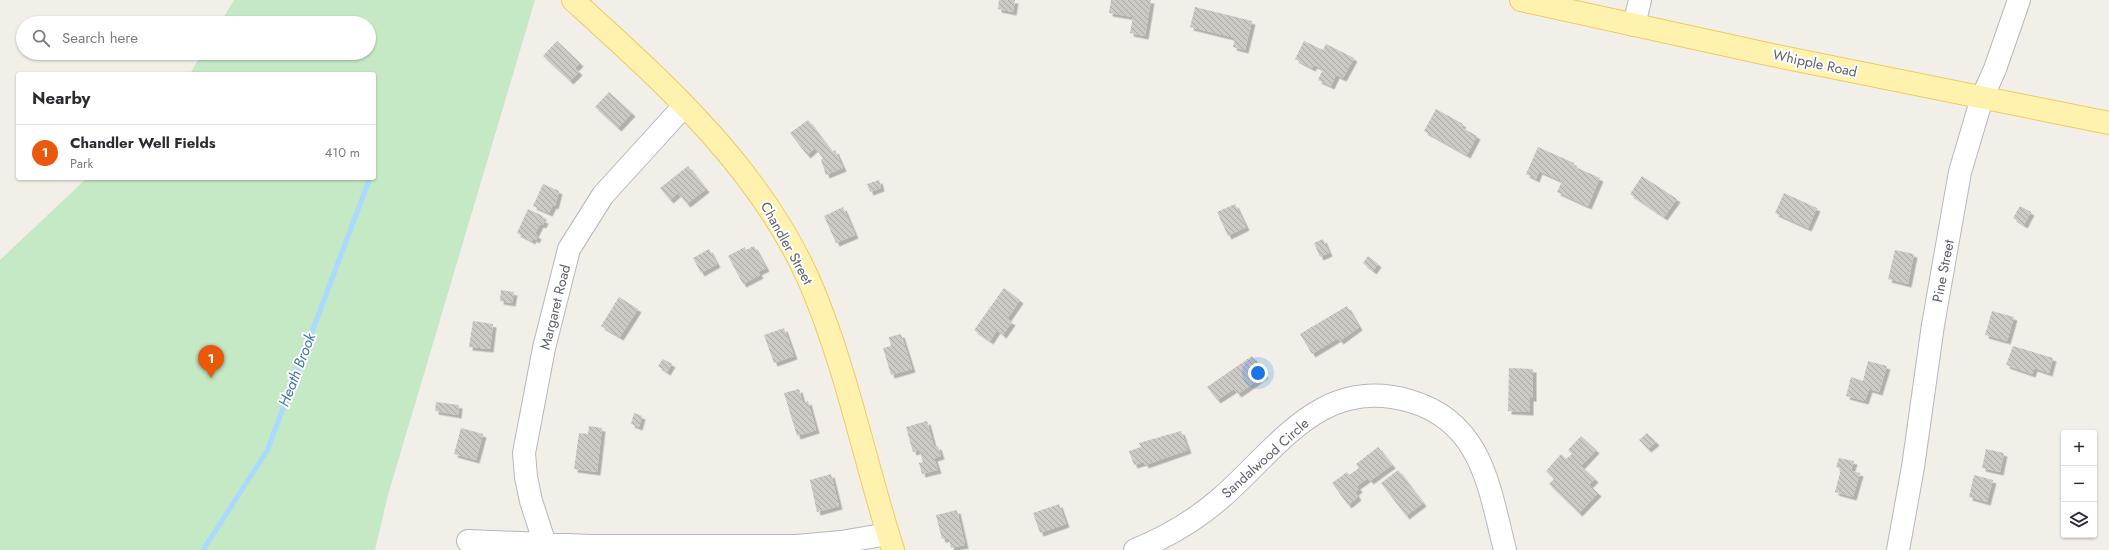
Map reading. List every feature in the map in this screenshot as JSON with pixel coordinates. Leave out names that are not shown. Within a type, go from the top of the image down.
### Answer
[{"type":"main road","name":"Chandler Street","points":[[573,0],[717,138],[758,191],[781,225],[808,278],[830,335],[890,542]]},
{"type":"main road","name":"Whipple Road","points":[[1522,0],[1982,98],[2109,123]]},
{"type":"street","points":[[1634,25],[1640,0]]},
{"type":"street","name":"Pine Street","points":[[1898,550],[1913,467],[1933,326],[1960,172],[1982,98],[1995,69],[2019,0]]},
{"type":"street","name":"Margaret Road","points":[[545,544],[531,501],[526,477],[524,453],[544,348],[569,249],[603,195],[684,106]]},
{"type":"street","name":"Sandalwood Circle","points":[[1135,550],[1173,532],[1207,510],[1291,430],[1324,407],[1336,402],[1368,396],[1395,398],[1419,404],[1438,413],[1463,436],[1478,457],[1487,476],[1505,550]]},
{"type":"street","points":[[468,541],[591,546],[797,546],[841,542],[890,542]]},
{"type":"green space","points":[[234,0],[535,0],[388,495],[375,550],[0,550],[0,260],[85,180],[376,180],[376,72],[191,72],[198,60],[376,60],[376,16],[224,16]]},
{"type":"building","points":[[999,0],[1015,0],[1013,12],[998,9]]},
{"type":"building","points":[[1111,0],[1151,0],[1145,36],[1130,33],[1133,17],[1109,13]]},
{"type":"building","points":[[1195,7],[1252,21],[1245,50],[1233,47],[1235,38],[1190,27]]},
{"type":"building","points":[[557,41],[580,63],[575,68],[579,72],[570,81],[543,56]]},
{"type":"building","points":[[1304,41],[1323,50],[1326,44],[1354,58],[1343,78],[1336,75],[1331,86],[1318,80],[1323,69],[1314,65],[1312,68],[1295,59]]},
{"type":"building","points":[[609,92],[632,113],[618,128],[595,107]]},
{"type":"building","points":[[1436,109],[1463,124],[1461,127],[1477,136],[1467,155],[1424,131]]},
{"type":"building","points":[[808,120],[832,152],[835,150],[843,168],[826,175],[821,160],[823,158],[815,148],[807,155],[790,133]]},
{"type":"building","points":[[1538,147],[1574,163],[1573,166],[1600,178],[1588,206],[1557,192],[1562,181],[1539,171],[1536,179],[1526,174]]},
{"type":"building","points":[[688,166],[706,189],[687,204],[678,193],[670,200],[660,188]]},
{"type":"building","points":[[1642,176],[1677,199],[1664,217],[1630,194]]},
{"type":"building","points":[[879,180],[881,188],[870,192],[867,184]]},
{"type":"building","points":[[543,184],[559,191],[555,206],[553,205],[549,213],[533,206]]},
{"type":"building","points":[[1784,193],[1817,208],[1808,228],[1775,213]]},
{"type":"building","points":[[1235,204],[1246,227],[1228,236],[1217,212]]},
{"type":"building","points":[[2020,206],[2031,212],[2024,225],[2013,218]]},
{"type":"building","points":[[843,207],[855,235],[836,243],[824,216]]},
{"type":"building","points":[[528,209],[543,216],[542,219],[545,220],[543,225],[540,224],[535,234],[538,236],[536,240],[533,238],[532,241],[517,233]]},
{"type":"building","points":[[1323,239],[1329,253],[1320,257],[1314,243]]},
{"type":"building","points":[[754,246],[766,268],[758,272],[760,275],[743,284],[728,256],[745,247],[746,250]]},
{"type":"building","points":[[709,249],[717,264],[701,273],[693,258]]},
{"type":"building","points":[[1895,250],[1914,254],[1908,284],[1888,279]]},
{"type":"building","points":[[1368,256],[1378,264],[1373,271],[1363,263]]},
{"type":"building","points":[[1004,288],[1020,300],[1007,319],[1012,322],[1003,335],[997,330],[990,341],[974,330]]},
{"type":"building","points":[[501,290],[514,292],[512,303],[500,301]]},
{"type":"building","points":[[619,297],[638,309],[620,337],[601,326]]},
{"type":"building","points":[[1347,306],[1359,327],[1340,341],[1338,338],[1312,354],[1300,334]]},
{"type":"building","points":[[1992,311],[2014,317],[2007,341],[1985,335]]},
{"type":"building","points":[[473,321],[493,324],[490,349],[469,347]]},
{"type":"building","points":[[784,328],[794,356],[774,363],[764,335]]},
{"type":"building","points":[[901,334],[912,369],[891,375],[883,348],[891,346],[889,337]]},
{"type":"building","points":[[2013,346],[2053,358],[2049,373],[2034,368],[2032,374],[2006,365]]},
{"type":"building","points":[[1252,356],[1265,375],[1238,394],[1234,389],[1217,400],[1207,387]]},
{"type":"building","points":[[663,359],[672,364],[667,372],[658,366]]},
{"type":"building","points":[[1868,361],[1887,366],[1879,392],[1869,389],[1865,401],[1846,396],[1851,377],[1863,381]]},
{"type":"building","points":[[1509,368],[1533,369],[1533,398],[1530,398],[1530,412],[1508,411]]},
{"type":"building","points":[[799,389],[803,403],[808,401],[816,430],[797,436],[784,393]]},
{"type":"building","points":[[436,402],[459,405],[458,415],[435,411]]},
{"type":"building","points":[[634,413],[642,416],[639,427],[631,424]]},
{"type":"building","points":[[927,421],[934,447],[938,446],[941,456],[934,458],[938,470],[922,474],[919,463],[923,462],[919,450],[913,452],[906,427]]},
{"type":"building","points":[[589,426],[602,428],[597,472],[574,469],[579,433],[588,434]]},
{"type":"building","points":[[461,428],[483,434],[476,460],[454,454]]},
{"type":"building","points":[[1181,431],[1188,450],[1145,465],[1144,462],[1134,465],[1129,451],[1141,447],[1139,443]]},
{"type":"building","points":[[1647,433],[1656,442],[1648,449],[1639,440]]},
{"type":"building","points":[[1581,436],[1596,450],[1581,466],[1595,479],[1589,485],[1598,493],[1579,513],[1549,484],[1554,479],[1546,471],[1561,454],[1566,459],[1572,454],[1568,450]]},
{"type":"building","points":[[1378,447],[1392,465],[1370,481],[1368,478],[1357,486],[1359,489],[1355,492],[1358,497],[1348,505],[1332,483],[1347,472],[1349,475],[1359,468],[1356,464]]},
{"type":"building","points":[[1986,449],[2004,453],[2000,472],[1982,468]]},
{"type":"building","points":[[1839,458],[1854,461],[1851,471],[1860,473],[1853,497],[1835,492],[1841,469],[1836,467]]},
{"type":"building","points":[[1398,470],[1423,503],[1406,516],[1381,483]]},
{"type":"building","points":[[831,474],[839,506],[817,512],[810,480]]},
{"type":"building","points":[[1974,475],[1993,480],[1987,502],[1969,497]]},
{"type":"building","points":[[1059,504],[1066,524],[1040,533],[1033,513]]},
{"type":"building","points":[[957,510],[965,545],[951,548],[949,538],[942,539],[936,515]]},
{"type":"waterway","name":"Heath Brook","points":[[203,550],[267,451],[369,180]]},
{"type":"place","name":"Chandler Well Fields","points":[[211,378]]}]
